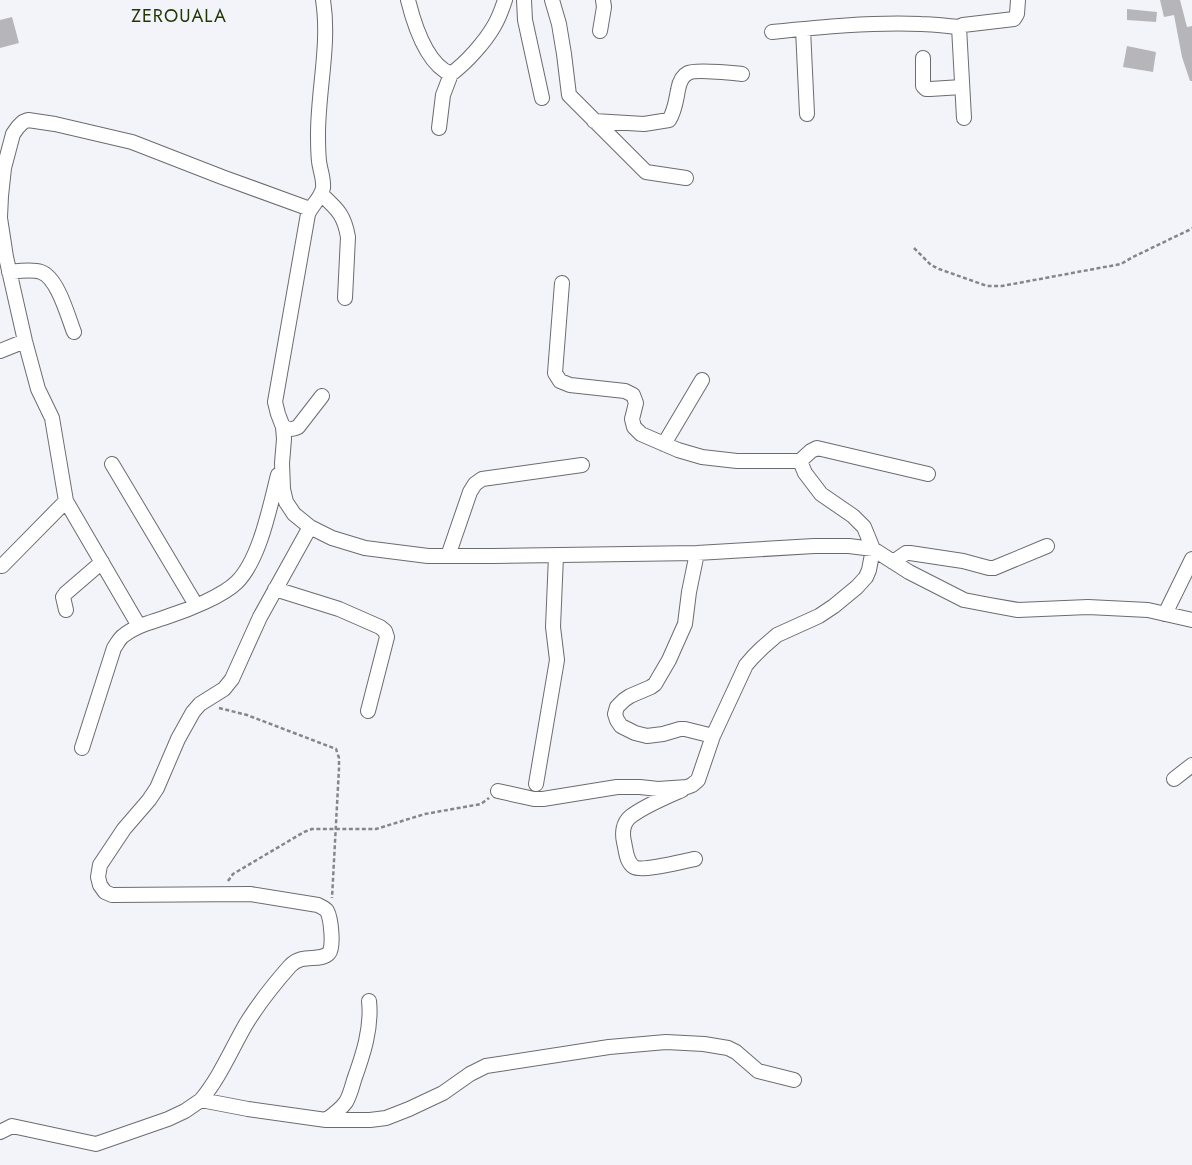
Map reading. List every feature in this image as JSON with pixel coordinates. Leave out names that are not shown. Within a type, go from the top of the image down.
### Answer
[{"type":"street","points":[[323,0],[325,49],[318,108],[319,162],[323,184],[321,194],[308,214],[275,402],[283,427],[283,489],[286,502],[294,514],[310,527],[332,538],[365,548],[428,556],[697,553],[814,546],[848,546],[873,549],[909,572],[964,600],[1018,610],[1088,607],[1148,610],[1192,620]]},
{"type":"street","points":[[408,0],[414,24],[427,51],[444,71],[451,74]]},
{"type":"street","points":[[439,128],[443,95],[451,74],[458,69],[485,39],[495,25],[505,0]]},
{"type":"street","points":[[524,0],[525,20],[542,98]]},
{"type":"street","points":[[552,0],[559,24],[569,95],[646,172],[686,178]]},
{"type":"street","points":[[600,31],[604,7],[603,0]]},
{"type":"street","points":[[772,32],[844,25],[921,24],[959,27],[963,24],[1014,20],[1018,14],[1018,0]]},
{"type":"street","points":[[959,27],[964,118]]},
{"type":"street","points":[[803,29],[807,114]]},
{"type":"street","points":[[924,58],[923,86],[926,89],[962,87]]},
{"type":"street","points":[[594,121],[644,124],[668,120],[674,110],[679,85],[689,72],[742,74]]},
{"type":"street","points":[[139,626],[66,501],[52,418],[38,389],[25,341],[9,272],[0,218],[4,168],[13,134],[23,122],[28,120],[55,124],[132,142],[310,209]]},
{"type":"street","points":[[321,194],[338,210],[346,226],[348,237],[345,298]]},
{"type":"street","points":[[9,272],[38,271],[51,278],[74,332]]},
{"type":"street","points":[[562,283],[555,373],[560,381],[570,385],[625,392],[633,395],[636,403],[632,419],[634,427],[641,434],[678,450],[702,457],[737,462],[800,461],[817,448],[928,474]]},
{"type":"street","points":[[0,351],[25,341]]},
{"type":"street","points":[[664,444],[702,380]]},
{"type":"street","points":[[283,427],[290,430],[298,427],[322,396]]},
{"type":"street","points":[[695,859],[644,869],[634,867],[628,860],[623,836],[624,825],[629,818],[641,810],[692,785],[698,780],[713,736],[746,665],[753,657],[777,634],[819,616],[857,587],[866,577],[869,570],[873,549],[864,527],[853,516],[821,494],[809,479],[800,461]]},
{"type":"street","points":[[82,748],[114,648],[122,636],[139,626],[171,616],[216,596],[237,582],[251,564],[264,529],[282,462]]},
{"type":"street","points":[[112,464],[196,605]]},
{"type":"street","points":[[448,556],[470,492],[475,484],[482,479],[582,465]]},
{"type":"street","points":[[2,566],[66,501]]},
{"type":"street","points":[[0,1132],[12,1126],[96,1144],[168,1119],[184,1111],[201,1100],[218,1078],[246,1024],[267,994],[293,964],[301,958],[319,958],[329,952],[332,945],[329,917],[326,910],[318,905],[250,894],[112,894],[105,892],[100,885],[98,877],[100,865],[111,847],[157,788],[178,739],[193,712],[200,704],[224,689],[232,679],[260,617],[310,527]]},
{"type":"street","points":[[893,562],[906,553],[910,553],[964,561],[983,567],[994,568],[1047,546]]},
{"type":"street","points":[[697,553],[685,624],[669,660],[655,684],[624,700],[617,707],[615,714],[621,726],[635,733],[647,736],[680,729],[713,736]]},
{"type":"street","points":[[536,784],[557,660],[553,627],[556,556]]},
{"type":"street","points":[[1165,614],[1192,559]]},
{"type":"street","points":[[66,610],[62,597],[102,562]]},
{"type":"street","points":[[275,589],[339,609],[386,631],[387,637],[368,711]]},
{"type":"street","points":[[1174,779],[1192,764]]},
{"type":"street","points":[[498,792],[534,799],[616,787],[658,789],[687,787]]},
{"type":"street","points":[[326,1120],[346,1102],[351,1091],[363,1056],[368,1032],[371,1014],[369,1001]]},
{"type":"street","points":[[201,1100],[326,1120],[370,1120],[386,1118],[409,1109],[443,1093],[470,1074],[486,1066],[635,1044],[666,1042],[704,1044],[728,1048],[736,1052],[758,1071],[794,1080]]},
{"type":"path","points":[[914,248],[931,265],[939,269],[987,286],[1002,286],[1121,264],[1192,228]]},
{"type":"path","points":[[200,704],[247,714],[336,749],[339,763],[333,888],[329,917]]},
{"type":"path","points":[[224,894],[233,874],[312,829],[376,829],[425,814],[481,804],[498,792]]},
{"type":"building","points":[[1160,0],[1180,0],[1187,27],[1192,26],[1192,81],[1190,81],[1182,57],[1174,15],[1164,17]]},
{"type":"building","points":[[1127,9],[1157,12],[1156,22],[1127,20]]},
{"type":"building","points":[[12,17],[19,43],[0,48],[0,20]]},
{"type":"building","points":[[1127,46],[1156,52],[1153,72],[1123,67]]},
{"type":"district","name":"ZEROUALA","points":[[179,16]]}]
